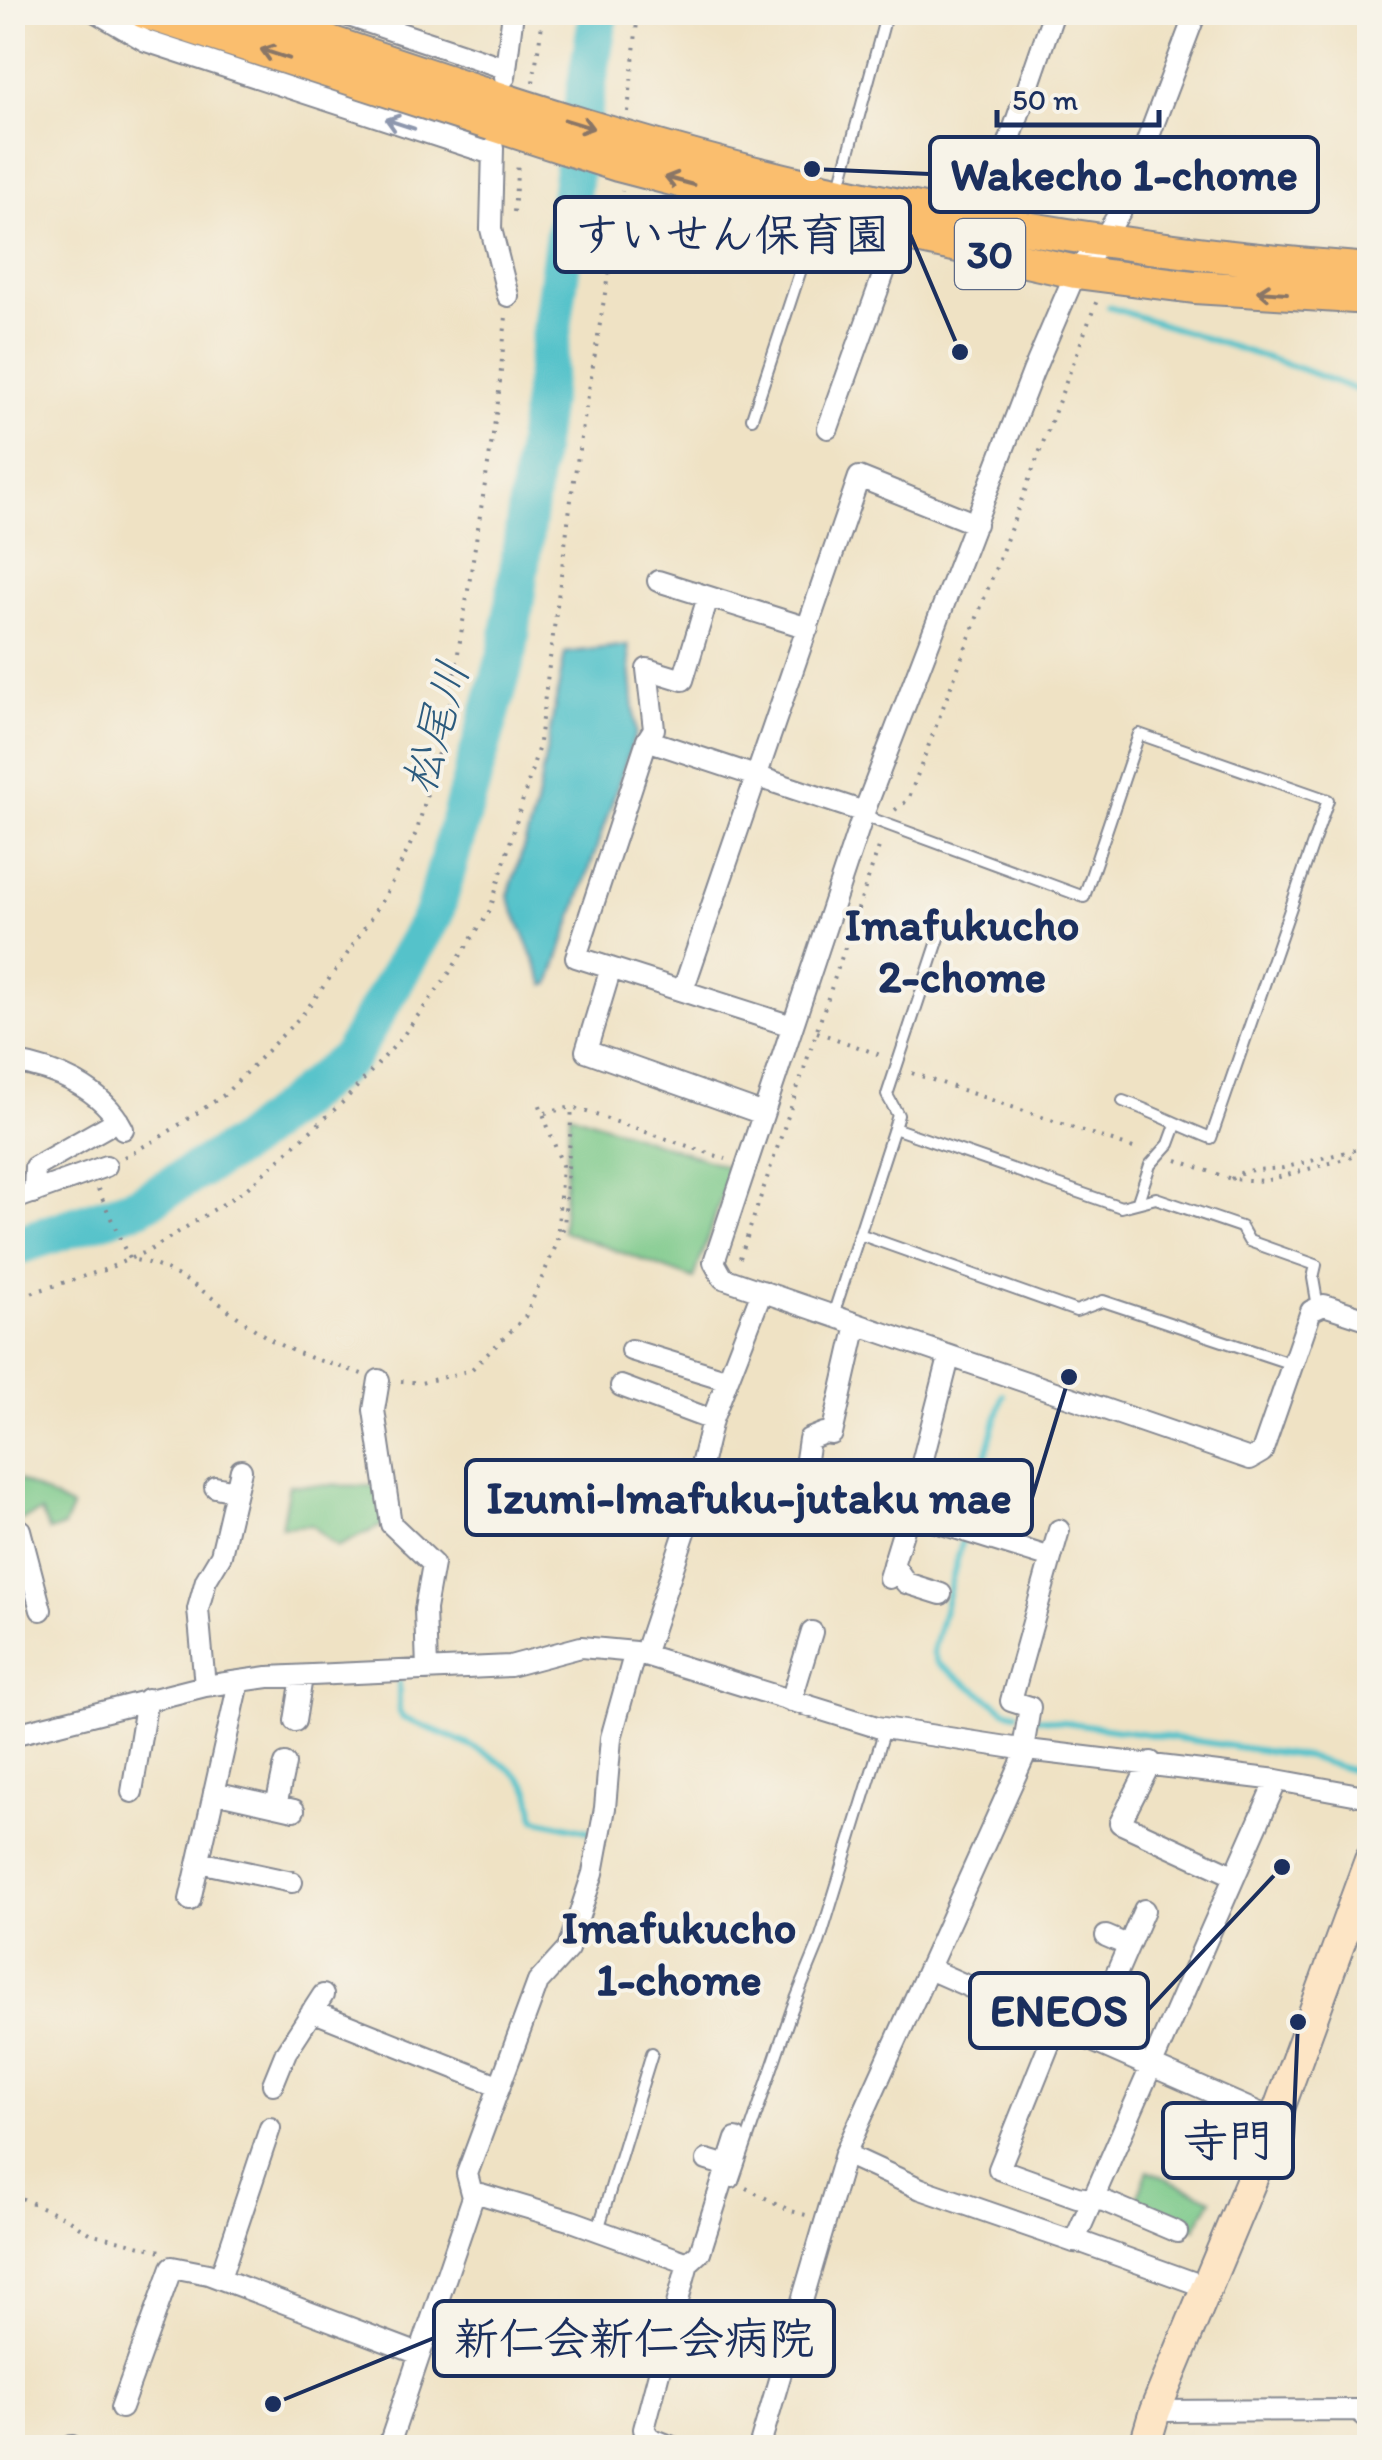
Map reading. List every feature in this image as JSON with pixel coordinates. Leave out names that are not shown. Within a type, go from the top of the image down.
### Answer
[{"type":"main road","name":"30","points":[[144,12],[518,132],[623,151],[827,204],[987,222],[1101,243],[1249,261],[1370,270]]},
{"type":"main road","name":"30","points":[[240,12],[518,132]]},
{"type":"main road","name":"30","points":[[827,204],[894,233],[1089,281],[1370,298]]},
{"type":"main road","points":[[1144,2448],[1155,2410],[1275,2120],[1367,1877]]},
{"type":"street","points":[[96,12],[146,41],[518,132],[492,229],[508,296]]},
{"type":"street","points":[[337,12],[505,72],[513,12]]},
{"type":"street","points":[[987,222],[990,200],[1054,12]]},
{"type":"street","points":[[1196,12],[1122,210],[1101,243],[1089,281],[1033,372],[864,812],[714,1262],[723,1278],[1250,1459],[1262,1452],[1311,1311],[1324,1305],[1370,1320]]},
{"type":"street","points":[[856,416],[832,418],[889,258],[894,233]]},
{"type":"street","points":[[864,329],[884,337]]},
{"type":"street","points":[[683,990],[859,476],[976,524]]},
{"type":"street","points":[[658,581],[808,628]]},
{"type":"street","points":[[708,597],[683,680],[648,669],[654,728],[576,957],[792,1026]]},
{"type":"street","points":[[647,740],[864,812]]},
{"type":"street","points":[[611,968],[586,1051],[764,1114]]},
{"type":"street","points":[[15,1069],[45,1067],[73,1081],[105,1104],[120,1124],[34,1167],[34,1193]]},
{"type":"street","points":[[12,1200],[99,1170]]},
{"type":"street","points":[[388,2448],[473,2198],[467,2174],[538,1982],[568,1949],[593,1873],[605,1808],[611,1738],[685,1532],[712,1420],[762,1292]]},
{"type":"street","points":[[787,1436],[808,1442],[824,1433],[832,1434],[857,1324]]},
{"type":"street","points":[[631,1350],[726,1380]]},
{"type":"street","points":[[942,1594],[917,1597],[891,1571],[949,1358]]},
{"type":"street","points":[[379,1380],[374,1410],[392,1524],[432,1564],[424,1608],[427,1670]]},
{"type":"street","points":[[621,1386],[712,1420]]},
{"type":"street","points":[[808,1442],[802,1491],[909,1513],[1051,1558]]},
{"type":"street","points":[[205,1686],[198,1609],[206,1580],[205,1565],[221,1555],[231,1483]]},
{"type":"street","points":[[24,1529],[42,1610]]},
{"type":"street","points":[[759,2448],[845,2154],[1025,1749],[1030,1707],[1011,1701],[1059,1530]]},
{"type":"street","points":[[791,1701],[812,1632]]},
{"type":"street","points":[[12,1734],[205,1686],[268,1677],[510,1666],[581,1647],[639,1654],[885,1728],[1277,1780],[1370,1798]]},
{"type":"street","points":[[295,1722],[302,1677]]},
{"type":"street","points":[[190,1900],[236,1682]]},
{"type":"street","points":[[132,1792],[147,1700]]},
{"type":"street","points":[[1151,1762],[1120,1824],[1233,1875]]},
{"type":"street","points":[[214,1792],[285,1808],[285,1764]]},
{"type":"street","points":[[1074,2242],[1155,2068],[1233,1875],[1277,1780]]},
{"type":"street","points":[[199,1862],[246,1882],[292,1882]]},
{"type":"street","points":[[1088,2039],[1144,1910]]},
{"type":"street","points":[[1106,1936],[1127,1946]]},
{"type":"street","points":[[928,1969],[1275,2120]]},
{"type":"street","points":[[272,2084],[286,2052],[318,2003],[413,2041],[500,2086]]},
{"type":"street","points":[[1057,2026],[998,2169],[1091,2200],[1104,2200],[1176,2232]]},
{"type":"street","points":[[220,2278],[270,2128]]},
{"type":"street","points":[[675,2448],[650,2438],[644,2428],[688,2263],[700,2252],[722,2169],[736,2139]]},
{"type":"street","points":[[845,2154],[921,2190],[1074,2242],[1084,2242],[1206,2287]]},
{"type":"street","points":[[256,2171],[276,2179]]},
{"type":"street","points":[[473,2198],[481,2194],[688,2263]]},
{"type":"street","points":[[121,2408],[144,2378],[169,2307],[172,2267],[220,2278],[418,2354]]},
{"type":"street","points":[[1155,2410],[1358,2410],[1370,2420]]},
{"type":"lane","points":[[752,418],[811,240],[827,204],[886,12]]},
{"type":"lane","points":[[864,812],[1084,897],[1139,734],[1328,800],[1212,1138],[1123,1101]]},
{"type":"lane","points":[[833,1316],[898,1116],[887,1094],[941,932]]},
{"type":"lane","points":[[1138,1201],[1150,1165],[1169,1144],[1176,1125]]},
{"type":"lane","points":[[894,1128],[1121,1207],[1156,1198],[1241,1227],[1249,1242],[1316,1265],[1313,1278],[1318,1307]]},
{"type":"lane","points":[[860,1234],[1076,1311],[1103,1301],[1292,1364]]},
{"type":"lane","points":[[722,2169],[819,1944],[885,1728]]},
{"type":"lane","points":[[598,2230],[652,2053]]},
{"type":"path","points":[[514,222],[518,132],[544,12]]},
{"type":"path","points":[[12,1299],[150,1250],[245,1190],[344,1101],[399,1040],[490,910],[538,749],[623,151],[638,12]]},
{"type":"path","points":[[737,1266],[891,812],[908,800],[1089,281]]},
{"type":"path","points":[[129,1259],[99,1170],[159,1138],[224,1096],[303,1014],[386,894],[417,831],[448,716],[498,402],[508,296]]},
{"type":"path","points":[[817,1032],[898,1062],[907,1071],[1231,1180],[1265,1181],[1370,1149]]},
{"type":"path","points":[[538,1100],[562,1166],[556,1243]]},
{"type":"path","points":[[129,1259],[155,1262],[276,1343],[379,1380],[422,1382],[471,1370],[525,1318],[564,1228],[572,1107]]},
{"type":"path","points":[[544,1114],[572,1107],[731,1161]]},
{"type":"path","points":[[1231,1180],[1244,1171],[1283,1168],[1370,1149]]},
{"type":"path","points":[[722,2169],[791,2211],[826,2220]]},
{"type":"path","points":[[12,2194],[89,2233],[176,2255]]},
{"type":"green space","points":[[570,1113],[731,1168],[694,1279],[562,1231]]},
{"type":"green space","points":[[13,1477],[72,1508],[64,1527],[49,1531],[41,1512],[13,1523]]},
{"type":"green space","points":[[289,1485],[381,1486],[385,1524],[337,1547],[311,1525],[281,1527]]},
{"type":"green space","points":[[1148,2170],[1212,2199],[1195,2229],[1135,2204]]},
{"type":"water","points":[[628,645],[636,732],[550,984],[545,985],[508,896],[535,811],[565,653]]},
{"type":"waterway","name":"松尾川","points":[[12,1247],[139,1205],[245,1142],[350,1057],[434,913],[508,650],[599,12]]},
{"type":"waterway","points":[[1109,307],[1370,395]]},
{"type":"waterway","points":[[966,1526],[1003,1395]]},
{"type":"waterway","points":[[963,1538],[933,1651],[937,1663],[1005,1710],[1016,1713]]},
{"type":"waterway","points":[[399,1682],[399,1712],[403,1718],[471,1746],[506,1766],[528,1788],[535,1819],[592,1832]]},
{"type":"waterway","points":[[1037,1718],[1307,1757],[1370,1776]]},
{"type":"place","name":"Wakecho 1-chome","points":[[812,169]]},
{"type":"place","name":"すいせん保育園","points":[[960,352]]},
{"type":"place","name":"Izumi-Imafuku-jutaku mae","points":[[1069,1377]]},
{"type":"place","name":"ENEOS","points":[[1282,1867]]},
{"type":"place","name":"寺門","points":[[1298,2022]]},
{"type":"place","name":"新仁会新仁会病院","points":[[273,2404]]},
{"type":"district","name":"Imafukucho 2-chome","points":[[962,950]]},
{"type":"district","name":"Imafukucho 1-chome","points":[[679,1953]]}]
